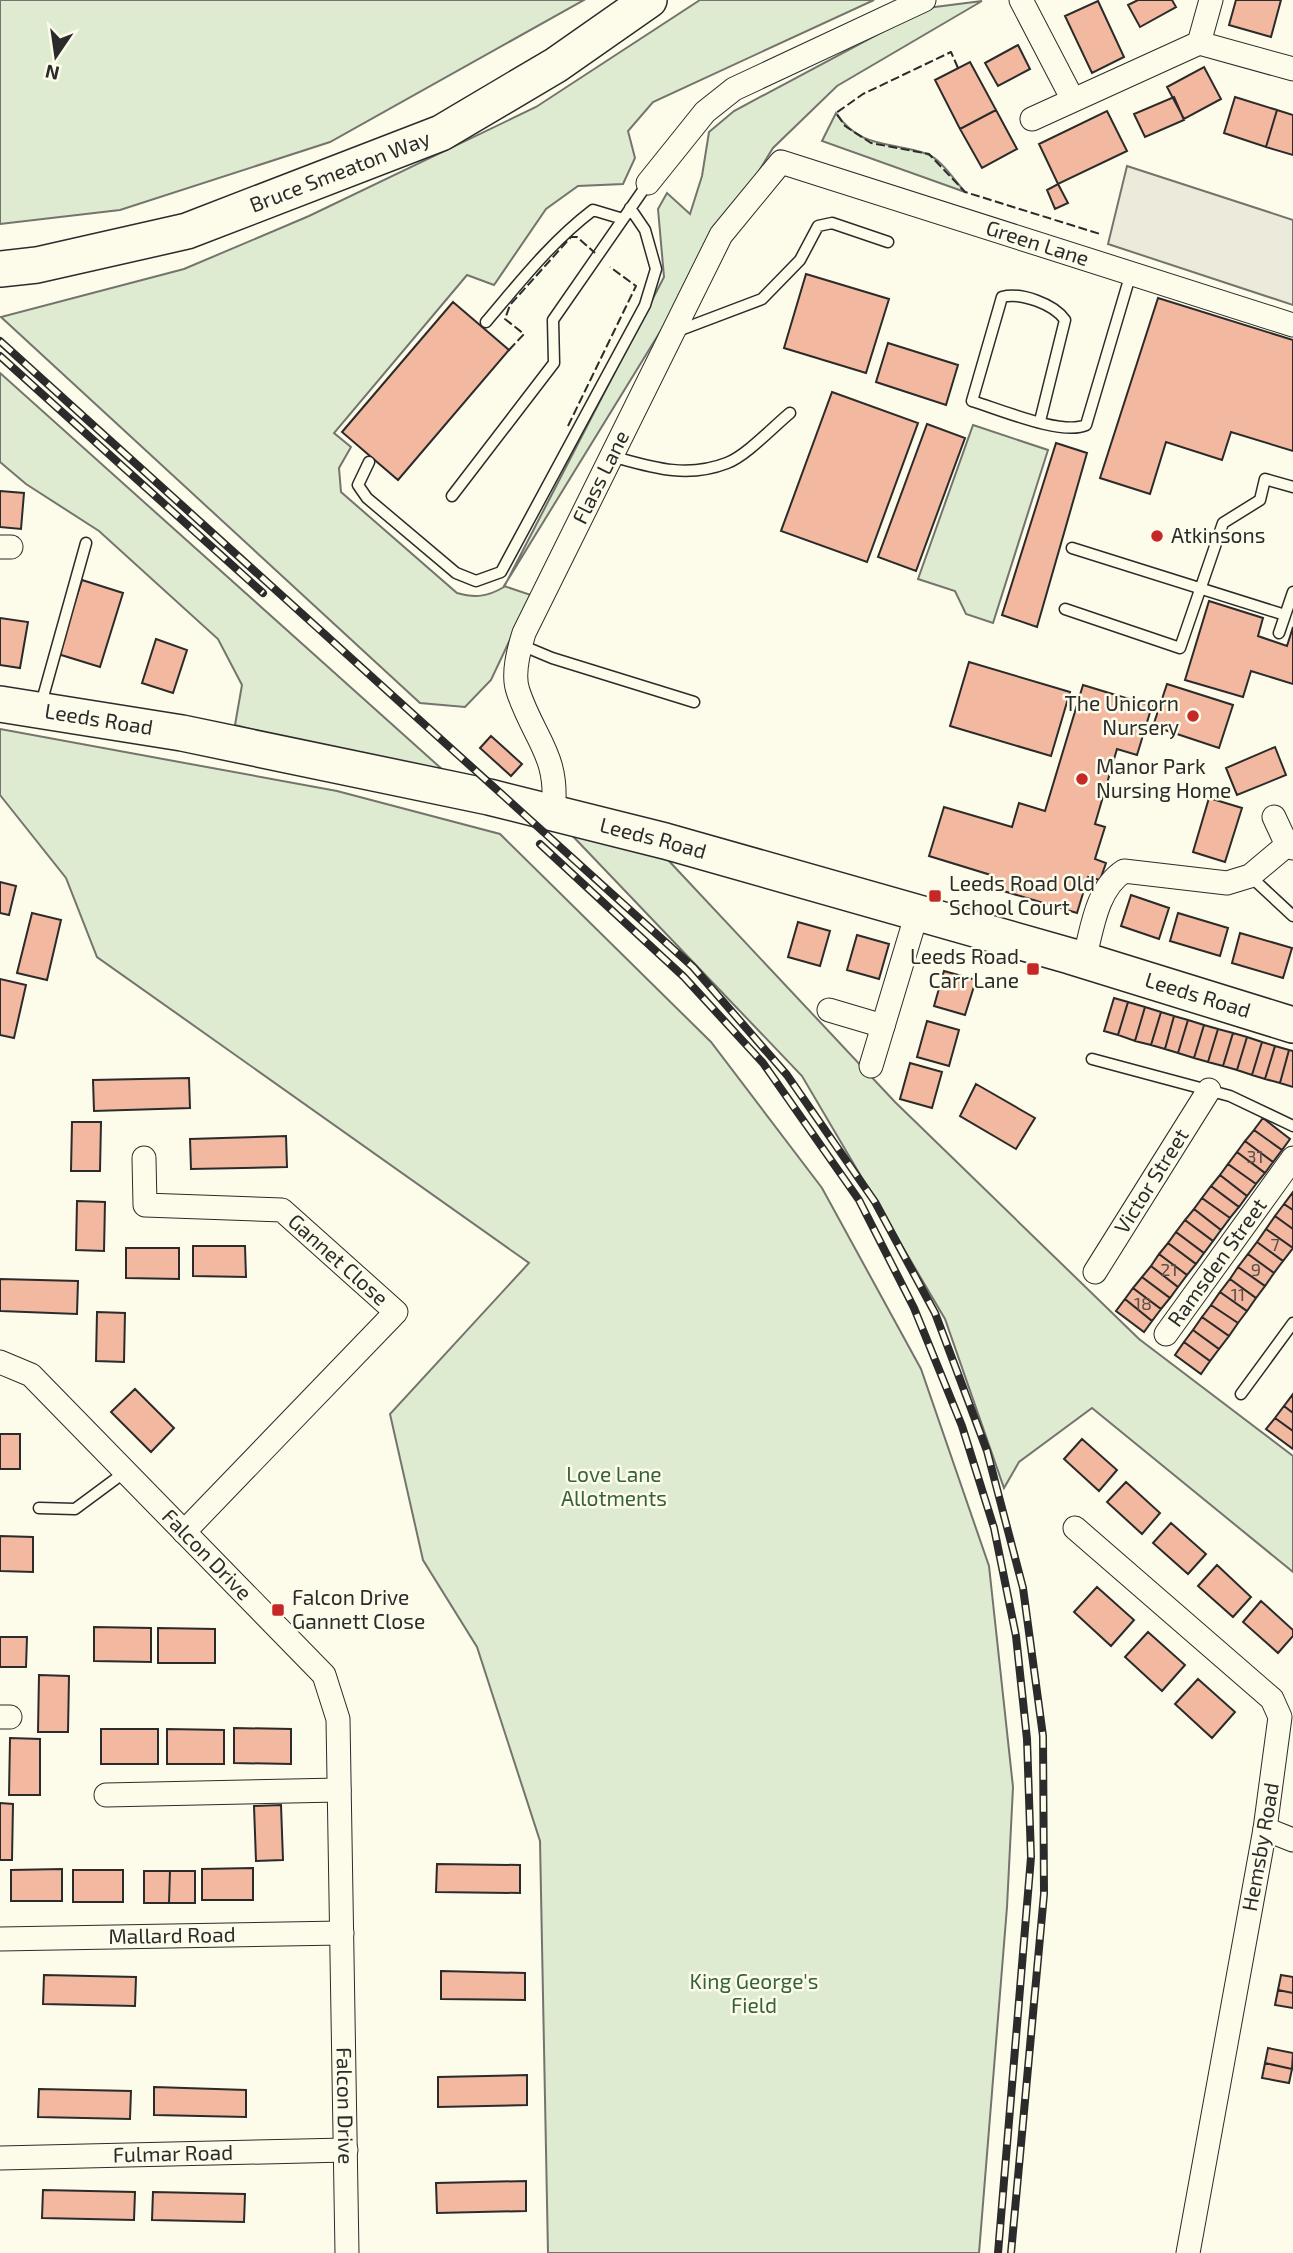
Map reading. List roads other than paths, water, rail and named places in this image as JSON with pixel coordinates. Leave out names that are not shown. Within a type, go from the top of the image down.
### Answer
[{"type":"main road","name":"Bruce Smeaton Way","points":[[0,269],[37,264],[187,231],[441,133],[556,65],[649,0]]},
{"type":"main road","name":"Leeds Road","points":[[0,704],[182,733],[553,813],[1084,960],[1293,1025]]},
{"type":"street","points":[[648,183],[705,112],[734,89],[924,0]]},
{"type":"street","points":[[1021,0],[1072,98]]},
{"type":"street","points":[[1199,43],[1210,0]]},
{"type":"street","points":[[1032,119],[1072,98],[1199,43],[1293,69]]},
{"type":"street","name":"Green Lane","points":[[781,162],[1293,325]]},
{"type":"street","name":"Flass Lane","points":[[553,813],[556,788],[551,761],[517,689],[520,645],[721,235],[781,162]]},
{"type":"street","points":[[1084,960],[1100,902],[1112,879],[1124,871],[1227,883],[1250,876],[1290,846],[1274,817]]},
{"type":"street","points":[[871,1066],[918,913]]},
{"type":"street","points":[[830,1010],[883,1026]]},
{"type":"street","name":"Victor Street","points":[[1095,1272],[1209,1090]]},
{"type":"street","name":"Gannet Close","points":[[144,1158],[145,1205],[282,1210],[396,1312],[184,1532]]},
{"type":"street","name":"Ramsden Street","points":[[1166,1334],[1293,1158]]},
{"type":"street","name":"Falcon Drive","points":[[0,1362],[31,1375],[324,1675],[338,1719],[347,2253]]},
{"type":"street","name":"Hemsby Road","points":[[1075,1528],[1272,1699],[1280,1717],[1265,1829],[1188,2253]]},
{"type":"street","points":[[106,1795],[340,1790]]},
{"type":"street","points":[[1265,1829],[1293,1840]]},
{"type":"street","name":"Mallard Road","points":[[0,1938],[342,1933]]},
{"type":"street","name":"Fulmar Road","points":[[0,2158],[346,2150]]},
{"type":"lane","points":[[452,496],[554,363],[553,320],[648,183]]},
{"type":"lane","points":[[369,462],[358,485],[367,498],[456,573],[476,581],[501,572],[645,305],[656,269],[645,230],[630,208]]},
{"type":"lane","points":[[486,322],[532,266],[567,230],[593,210],[622,219]]},
{"type":"lane","points":[[672,333],[762,299],[800,260],[818,226],[832,223],[888,242]]},
{"type":"lane","points":[[1040,421],[1065,320],[1059,311],[1028,298],[1009,295],[1002,297],[972,401],[1066,429],[1086,425],[1131,273]]},
{"type":"lane","points":[[611,456],[665,472],[685,473],[729,463],[790,412]]},
{"type":"lane","points":[[1065,609],[1181,648],[1223,523],[1260,500],[1265,479],[1293,487]]},
{"type":"lane","points":[[40,710],[86,542]]},
{"type":"lane","points":[[1072,548],[1285,615]]},
{"type":"lane","points":[[1279,633],[1293,592]]},
{"type":"lane","points":[[520,645],[552,658],[694,702]]},
{"type":"lane","points":[[1250,876],[1293,916]]},
{"type":"lane","points":[[1092,1059],[1209,1090],[1251,1104],[1293,1126]]},
{"type":"lane","points":[[1241,1394],[1293,1323]]},
{"type":"lane","points":[[38,1508],[75,1509],[125,1472]]},
{"type":"railway","points":[[0,341],[693,967],[787,1075],[875,1202],[935,1313],[987,1451],[1023,1588],[1043,1736],[1044,1894],[1011,2253]]},
{"type":"railway","points":[[0,356],[263,593]]},
{"type":"railway","points":[[540,844],[684,977],[763,1063],[859,1200],[914,1308],[962,1426],[994,1528],[1016,1636],[1027,1739],[1031,1857],[998,2253]]},
{"type":"place","name":"Atkinsons","points":[[1157,536]]},
{"type":"place","name":"The Unicorn Nursery","points":[[1193,716]]},
{"type":"place","name":"Manor Park Nursing Home","points":[[1082,779]]},
{"type":"place","name":"Leeds Road Old School Court","points":[[935,896]]},
{"type":"place","name":"Leeds Road Carr Lane","points":[[1033,969]]},
{"type":"place","name":"Falcon Drive Gannett Close","points":[[278,1610]]},
{"type":"park label","name":"Love Lane Allotments","points":[[614,1487]]},
{"type":"park label","name":"King George's Field","points":[[754,1994]]}]
